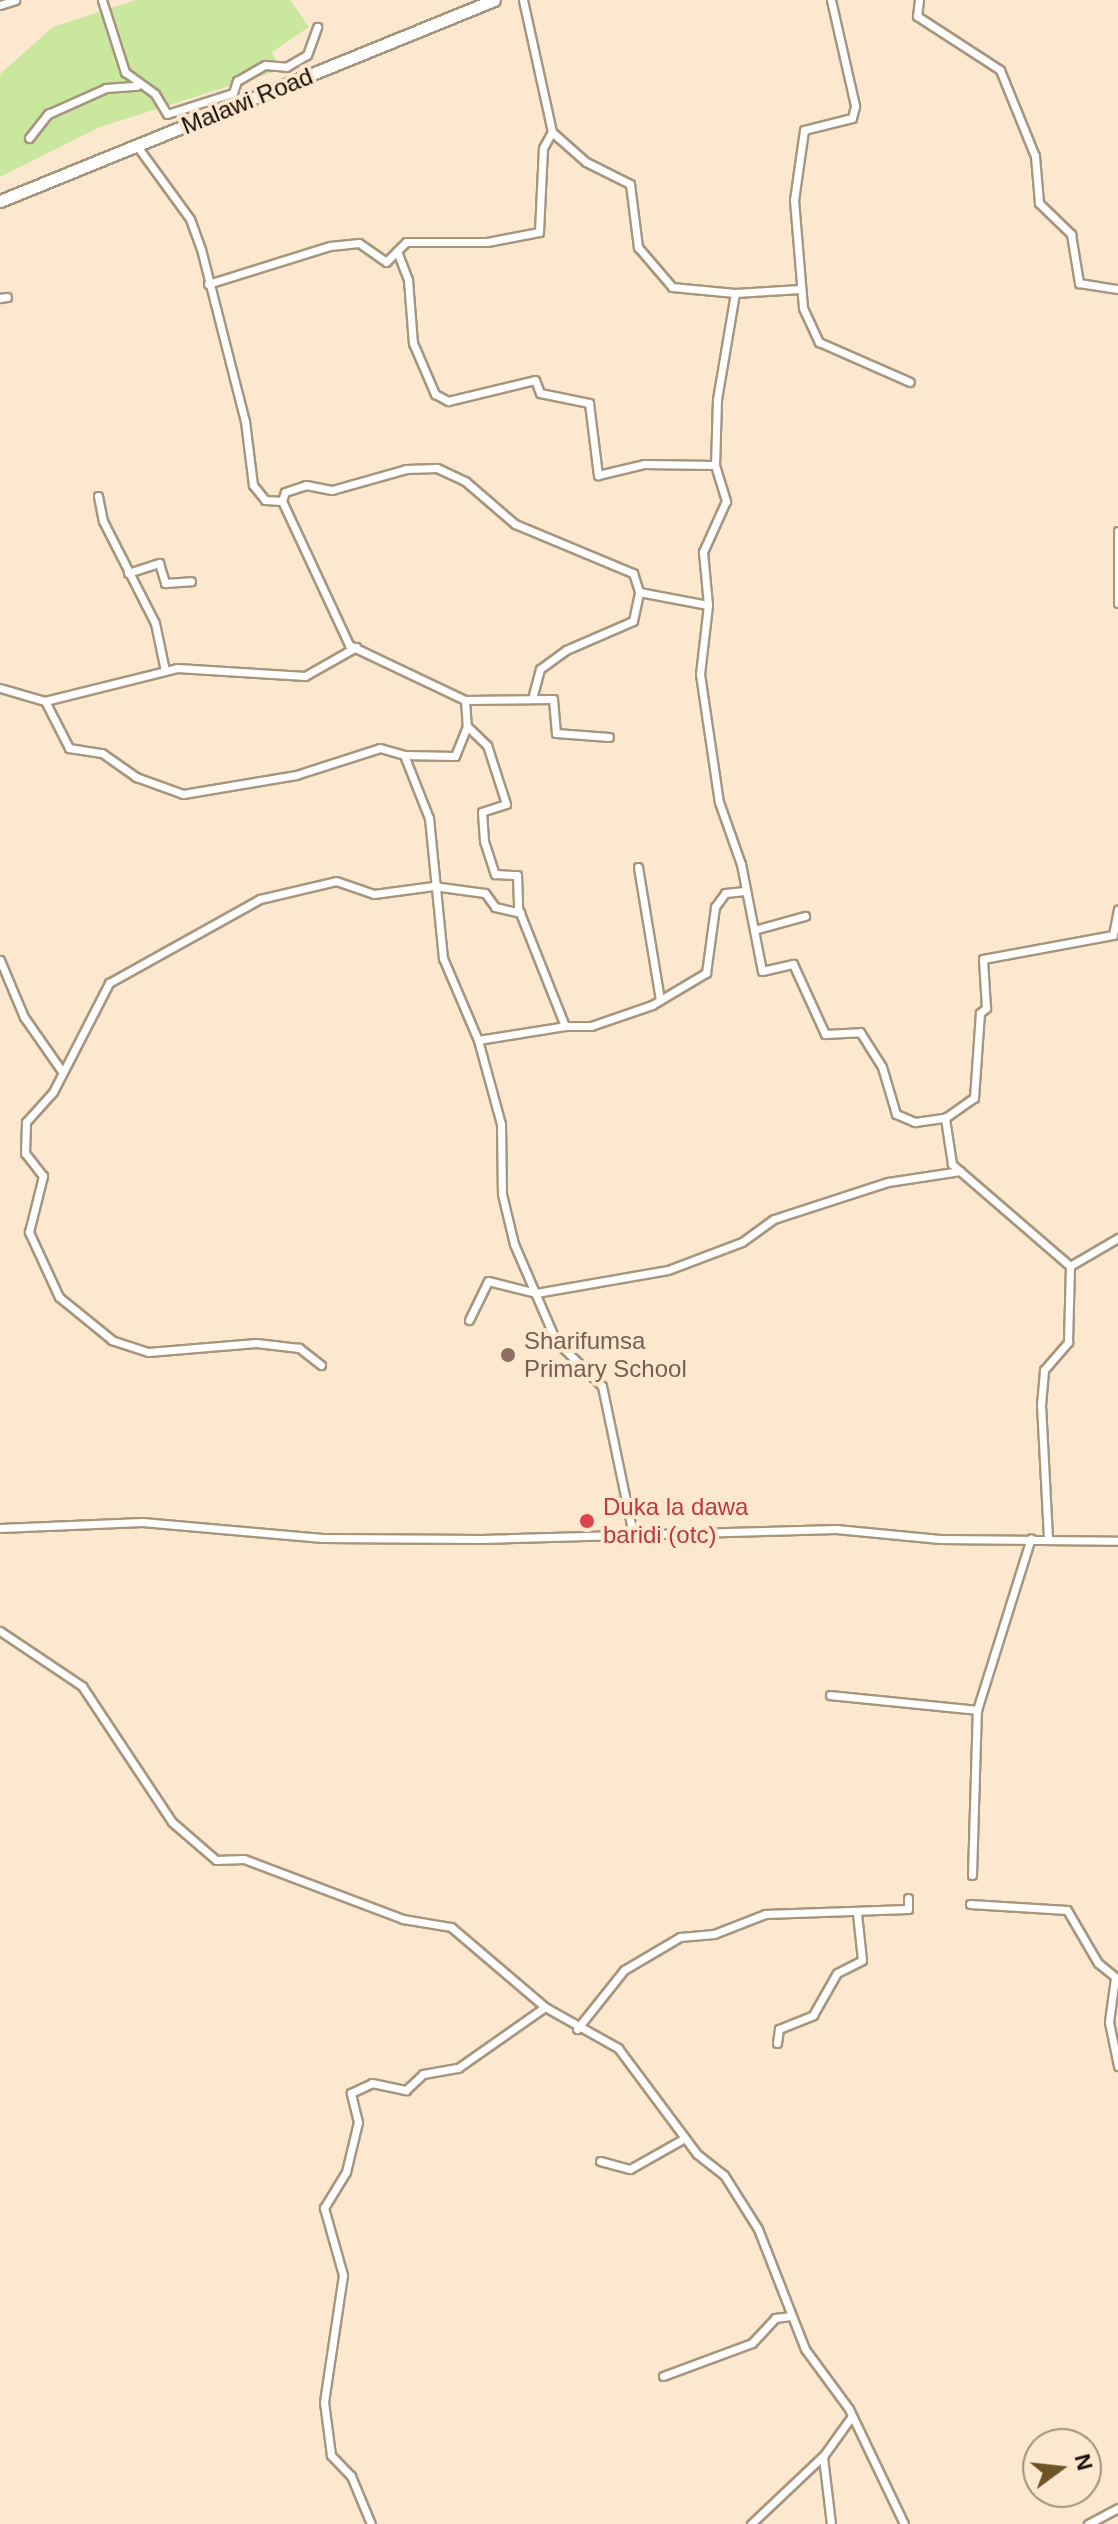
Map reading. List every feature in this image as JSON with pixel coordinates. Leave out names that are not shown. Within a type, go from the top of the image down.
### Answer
[{"type":"main road","name":"Malawi Road","points":[[0,201],[494,0]]},
{"type":"street","points":[[0,5],[15,0]]},
{"type":"street","points":[[102,0],[125,72],[139,87],[155,94],[167,114],[233,93],[256,70],[286,67],[307,55],[317,27]]},
{"type":"street","points":[[523,0],[552,132],[586,162],[630,184],[638,247],[672,287],[735,293],[800,289]]},
{"type":"street","points":[[831,0],[855,106],[852,118],[804,130],[794,200],[800,289],[819,342],[910,382]]},
{"type":"street","points":[[919,0],[917,16],[1000,70],[1035,156],[1039,203],[1071,234],[1079,283],[1118,289]]},
{"type":"street","points":[[29,138],[48,114],[106,88],[139,87]]},
{"type":"street","points":[[208,284],[330,246],[359,243],[386,262],[406,242],[487,242],[539,232],[543,148],[552,132]]},
{"type":"street","points":[[137,146],[190,219],[245,421],[253,485],[265,500],[282,501]]},
{"type":"street","points":[[397,251],[408,280],[413,343],[435,394],[448,401],[535,380],[540,393],[589,403],[598,475],[644,464],[715,465]]},
{"type":"street","points":[[735,293],[717,399],[715,465],[726,501],[703,552],[708,605],[700,674],[719,802],[745,891],[762,971],[793,964],[825,1034],[860,1032],[882,1067],[896,1114],[915,1122],[945,1118],[974,1098],[987,999],[983,959],[1113,935],[1118,909]]},
{"type":"street","points":[[533,695],[540,669],[557,656],[633,621],[639,592],[633,573],[515,524],[465,481],[437,468],[406,469],[332,490],[306,485],[285,492],[282,501],[309,548],[326,604],[356,647],[465,700],[533,695],[556,702],[556,733],[609,737]]},
{"type":"street","points":[[98,496],[128,573],[155,623],[165,671]]},
{"type":"street","points":[[1118,531],[1118,603]]},
{"type":"street","points":[[128,573],[159,563],[165,583],[191,581]]},
{"type":"street","points":[[639,592],[708,605]]},
{"type":"street","points":[[0,688],[45,701],[165,671],[305,676],[356,647]]},
{"type":"street","points":[[45,701],[69,748],[102,753],[136,777],[183,794],[296,775],[380,748],[404,755],[455,756],[467,726],[465,700]]},
{"type":"street","points":[[467,726],[487,745],[499,773],[506,804],[482,812],[484,841],[495,874],[517,875],[520,913],[565,1026]]},
{"type":"street","points":[[404,755],[429,818],[433,886],[443,958],[478,1040],[501,1124],[508,1223],[556,1341],[602,1386],[632,1530]]},
{"type":"street","points":[[638,867],[660,1000]]},
{"type":"street","points":[[321,1365],[299,1348],[256,1343],[148,1352],[112,1340],[59,1297],[29,1232],[43,1176],[25,1153],[24,1134],[109,983],[260,899],[336,881],[374,894],[433,886],[485,893],[495,907],[520,913]]},
{"type":"street","points":[[478,1040],[565,1026],[591,1026],[660,1000],[711,968],[707,947],[715,907],[725,893],[745,891]]},
{"type":"street","points":[[754,930],[805,916]]},
{"type":"street","points":[[0,960],[24,1017],[61,1070]]},
{"type":"street","points":[[945,1118],[952,1164],[1070,1266]]},
{"type":"street","points":[[469,1320],[488,1281],[536,1293],[668,1270],[742,1242],[774,1219],[888,1182],[960,1171]]},
{"type":"street","points":[[1070,1266],[1118,1238]]},
{"type":"street","points":[[1048,1538],[1041,1405],[1044,1370],[1068,1342],[1070,1266]]},
{"type":"street","points":[[0,1528],[142,1522],[322,1538],[482,1539],[632,1530],[1118,1541]]},
{"type":"street","points":[[972,1875],[977,1710],[1031,1538]]},
{"type":"street","points":[[0,1631],[82,1686],[172,1822],[216,1860],[244,1859],[403,1919],[451,1927],[545,2007],[577,2029],[618,2048],[685,2138],[724,2175],[758,2229],[791,2316],[852,2416],[904,2524]]},
{"type":"street","points":[[830,1695],[977,1710]]},
{"type":"street","points":[[577,2029],[624,1970],[680,1937],[714,1934],[765,1914],[908,1909],[908,1898]]},
{"type":"street","points":[[970,1904],[1067,1910],[1116,1978],[1109,2022],[1118,2066]]},
{"type":"street","points":[[777,2043],[779,2029],[813,2015],[837,1973],[862,1960],[857,1913]]},
{"type":"street","points":[[371,2524],[351,2476],[331,2455],[324,2402],[343,2275],[324,2208],[346,2172],[358,2122],[351,2093],[372,2083],[406,2090],[423,2074],[458,2068],[545,2007]]},
{"type":"street","points":[[600,2161],[630,2169],[685,2138]]},
{"type":"street","points":[[663,2376],[752,2343],[775,2318],[791,2316]]},
{"type":"street","points":[[751,2524],[824,2455],[852,2416]]},
{"type":"street","points":[[824,2455],[831,2524]]},
{"type":"street","points":[[1088,2524],[1118,2508]]},
{"type":"green space","points":[[136,0],[290,0],[309,27],[272,52],[280,70],[100,127],[0,177],[0,74],[53,27]]},
{"type":"place","name":"Sharifumsa Primary School","points":[[508,1355]]},
{"type":"place","name":"Duka la dawa baridi (otc)","points":[[587,1521]]}]
